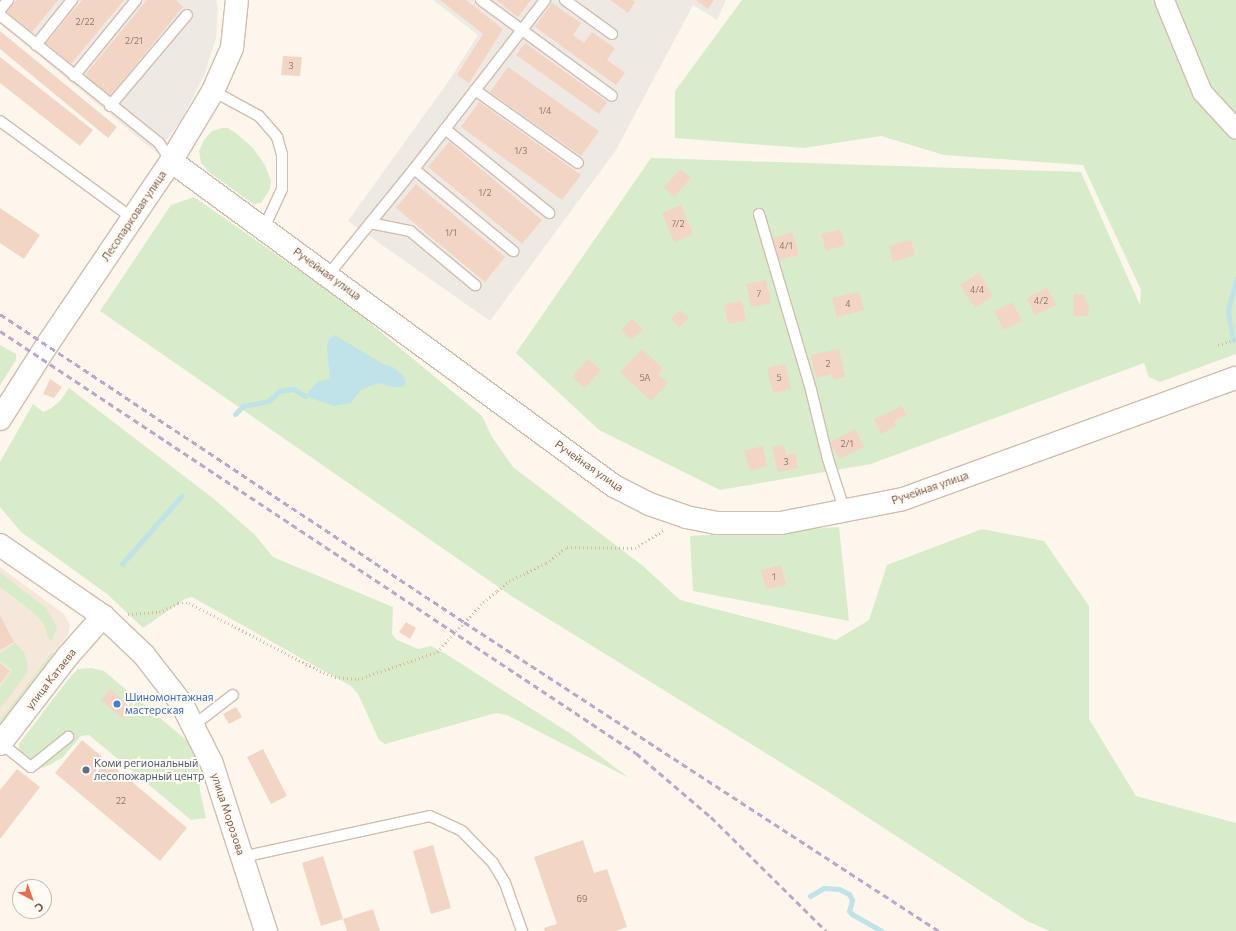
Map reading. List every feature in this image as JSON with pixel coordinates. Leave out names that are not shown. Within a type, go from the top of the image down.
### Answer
[{"type":"street","name":"Лесопарковая улица","points":[[0,419],[171,161],[213,91],[232,48],[237,0]]},
{"type":"street","points":[[1164,0],[1202,92],[1236,129]]},
{"type":"street","name":"Ручейная улица","points":[[171,161],[614,486],[649,504],[686,517],[749,525],[781,523],[845,512],[903,499],[1236,378]]},
{"type":"street","name":"улица Морозова","points":[[0,545],[103,616],[155,668],[194,725],[212,764],[266,931]]},
{"type":"street","name":"улица Катаева","points":[[0,744],[67,657],[103,616]]},
{"type":"lane","points":[[0,10],[8,0]]},
{"type":"lane","points":[[36,45],[72,0]]},
{"type":"lane","points":[[74,76],[136,0]]},
{"type":"lane","points":[[481,0],[521,31],[612,96]]},
{"type":"lane","points":[[328,275],[414,169],[545,0]]},
{"type":"lane","points":[[565,0],[612,34]]},
{"type":"lane","points":[[0,15],[110,106],[159,143],[171,161]]},
{"type":"lane","points":[[110,106],[187,15]]},
{"type":"lane","points":[[475,90],[578,163]]},
{"type":"lane","points":[[213,91],[259,116],[277,136],[282,154],[282,189],[264,228]]},
{"type":"lane","points":[[0,121],[132,218]]},
{"type":"lane","points":[[445,129],[549,213]]},
{"type":"lane","points":[[414,169],[513,251]]},
{"type":"lane","points":[[759,214],[811,390],[828,459],[845,512]]},
{"type":"lane","points":[[370,223],[410,231],[475,285]]},
{"type":"lane","points":[[194,725],[233,695]]},
{"type":"lane","points":[[0,744],[31,767],[68,737]]},
{"type":"lane","points":[[242,857],[430,816],[462,831],[493,863],[505,882],[522,931]]},
{"type":"path","points":[[1218,345],[1236,339]]},
{"type":"path","points":[[103,616],[159,612],[178,603],[189,603],[320,672],[335,677],[358,679],[437,652],[483,602],[509,581],[546,563],[567,547],[635,548],[686,517]]},
{"type":"shaded area","points":[[0,0],[216,0],[218,9],[216,38],[205,73],[182,119],[157,153],[0,24]]},
{"type":"shaded area","points":[[433,0],[726,0],[717,20],[693,5],[616,150],[490,321],[348,221],[448,82],[478,35]]},
{"type":"shaded area","points":[[0,567],[64,614],[70,625],[68,635],[0,723]]},
{"type":"green space","points":[[742,0],[1236,0],[1236,354],[1160,382],[1149,377],[1144,363],[871,464],[720,490],[599,430],[516,353],[651,158],[1081,172],[1140,305],[1141,290],[1083,165],[944,155],[881,136],[804,148],[675,138],[675,91]]},
{"type":"green space","points":[[228,128],[237,134],[253,148],[265,165],[271,181],[270,189],[261,203],[253,204],[209,172],[201,163],[199,151],[204,140],[212,131]]},
{"type":"green space","points":[[194,197],[347,304],[482,416],[492,437],[513,467],[643,566],[680,600],[836,640],[869,620],[887,565],[982,529],[1044,541],[1089,606],[1089,719],[1136,796],[1236,823],[1236,931],[1050,931],[1027,921],[827,791],[513,597],[100,311],[171,205]]},
{"type":"green space","points":[[0,345],[16,354],[16,360],[0,385]]},
{"type":"green space","points":[[69,388],[214,499],[254,534],[273,557],[393,607],[392,634],[397,640],[418,649],[431,646],[446,654],[571,734],[629,778],[507,715],[496,713],[385,744],[379,740],[358,694],[351,686],[192,597],[185,599],[143,628],[107,594],[21,532],[0,507],[0,462],[33,404],[43,412],[50,409],[60,401]]},
{"type":"green space","points":[[839,527],[849,621],[693,591],[690,536]]},
{"type":"green space","points":[[0,572],[47,609],[57,627],[52,641],[48,638],[44,624],[34,613],[0,587]]},
{"type":"green space","points":[[15,643],[24,652],[28,666],[27,673],[0,709],[0,687],[12,670],[0,661],[0,653]]},
{"type":"green space","points":[[52,652],[60,658],[0,736],[0,720]]},
{"type":"green space","points":[[91,668],[104,671],[185,739],[198,756],[200,791],[206,818],[191,820],[89,735],[81,736],[63,757],[50,765],[38,769],[26,765],[19,753],[19,744],[70,677],[78,669]]},
{"type":"water","points":[[335,335],[383,364],[393,367],[402,374],[406,382],[403,387],[392,387],[379,383],[361,390],[351,403],[334,406],[305,396],[318,381],[330,379],[327,348],[329,339]]},
{"type":"building","points":[[16,0],[58,0],[32,32],[7,12]]},
{"type":"building","points":[[82,0],[124,0],[71,64],[46,43]]},
{"type":"building","points":[[147,0],[176,0],[183,7],[110,96],[85,75]]},
{"type":"building","points":[[440,0],[466,0],[503,29],[469,83],[457,75],[483,34]]},
{"type":"building","points":[[496,0],[531,0],[518,17]]},
{"type":"building","points":[[610,0],[632,0],[635,2],[628,13]]},
{"type":"building","points":[[696,0],[714,0],[708,9]]},
{"type":"building","points":[[552,3],[581,23],[573,35],[584,43],[592,32],[615,48],[607,60],[625,73],[616,85],[535,27]]},
{"type":"building","points":[[0,31],[117,127],[108,138],[0,49]]},
{"type":"building","points":[[525,43],[607,102],[599,114],[516,55]]},
{"type":"building","points":[[283,56],[302,57],[300,76],[281,75]]},
{"type":"building","points":[[0,57],[93,130],[80,146],[0,83]]},
{"type":"building","points":[[508,67],[599,131],[581,156],[490,92]]},
{"type":"building","points":[[479,102],[581,175],[562,200],[461,127]]},
{"type":"building","points":[[449,142],[542,220],[522,244],[428,167]]},
{"type":"building","points":[[681,169],[691,178],[674,197],[664,187]]},
{"type":"building","points":[[416,184],[505,257],[485,282],[396,208]]},
{"type":"building","points":[[681,205],[693,234],[674,242],[662,213]]},
{"type":"building","points":[[0,208],[40,235],[24,259],[0,243]]},
{"type":"building","points":[[840,229],[845,245],[826,251],[821,234]]},
{"type":"building","points":[[792,232],[799,255],[779,260],[773,238]]},
{"type":"building","points":[[911,240],[915,255],[893,262],[889,246]]},
{"type":"building","points":[[979,273],[993,296],[975,308],[960,285]]},
{"type":"building","points":[[766,280],[771,303],[751,307],[746,284]]},
{"type":"building","points":[[1047,288],[1056,305],[1035,315],[1027,298]]},
{"type":"building","points":[[859,292],[864,310],[837,317],[832,298]]},
{"type":"building","points":[[1074,294],[1085,295],[1085,302],[1089,304],[1088,316],[1073,316]]},
{"type":"building","points":[[742,301],[746,321],[728,324],[724,304]]},
{"type":"building","points":[[1012,302],[1022,321],[1004,330],[994,311]]},
{"type":"building","points":[[680,310],[689,318],[679,327],[671,319]]},
{"type":"building","points":[[632,319],[643,329],[631,340],[621,330]]},
{"type":"building","points":[[642,349],[663,369],[658,374],[668,383],[651,401],[620,372]]},
{"type":"building","points":[[839,349],[845,377],[833,380],[832,374],[816,378],[811,355]]},
{"type":"building","points":[[588,359],[601,370],[585,388],[572,377]]},
{"type":"building","points":[[785,364],[791,389],[773,393],[767,368]]},
{"type":"building","points":[[50,379],[62,387],[54,398],[43,394]]},
{"type":"building","points":[[902,406],[906,415],[894,421],[896,426],[881,434],[874,419]]},
{"type":"building","points":[[855,429],[864,447],[839,459],[830,442]]},
{"type":"building","points":[[784,445],[786,455],[795,453],[798,468],[778,472],[772,447]]},
{"type":"building","points":[[763,446],[767,466],[750,471],[744,451]]},
{"type":"building","points":[[781,565],[786,585],[766,589],[761,570]]},
{"type":"building","points":[[0,615],[14,642],[0,650]]},
{"type":"building","points":[[406,622],[416,628],[410,639],[399,632]]},
{"type":"building","points":[[0,663],[10,671],[0,684]]},
{"type":"building","points":[[110,689],[132,708],[123,719],[101,700]]},
{"type":"building","points":[[236,707],[242,717],[229,724],[223,714]]},
{"type":"building","points":[[82,740],[187,828],[160,861],[55,773]]},
{"type":"building","points":[[263,749],[287,796],[271,804],[247,757]]},
{"type":"building","points":[[17,769],[40,787],[0,839],[0,790]]},
{"type":"building","points":[[583,840],[594,873],[607,869],[627,927],[616,931],[545,931],[544,928],[557,924],[534,857]]},
{"type":"building","points":[[433,845],[451,908],[431,914],[413,851]]},
{"type":"building","points":[[323,856],[343,919],[321,926],[302,863]]},
{"type":"building","points":[[373,909],[380,931],[347,931],[343,919]]},
{"type":"waterway","points":[[1233,340],[1228,311],[1236,279]]},
{"type":"waterway","points":[[235,414],[243,406],[269,401],[279,391],[293,389],[305,396]]},
{"type":"waterway","points":[[122,564],[182,495]]},
{"type":"waterway","points":[[810,896],[824,888],[839,889],[849,894],[852,900],[849,911],[852,914],[882,931]]},
{"type":"railway","points":[[0,314],[464,622],[939,931]]},
{"type":"railway","points":[[0,331],[636,753],[711,817],[826,931]]},
{"type":"place","name":"Шиномонтажная мастерская","points":[[117,704]]},
{"type":"place","name":"Коми региональный лесопожарный центр","points":[[86,770]]}]
